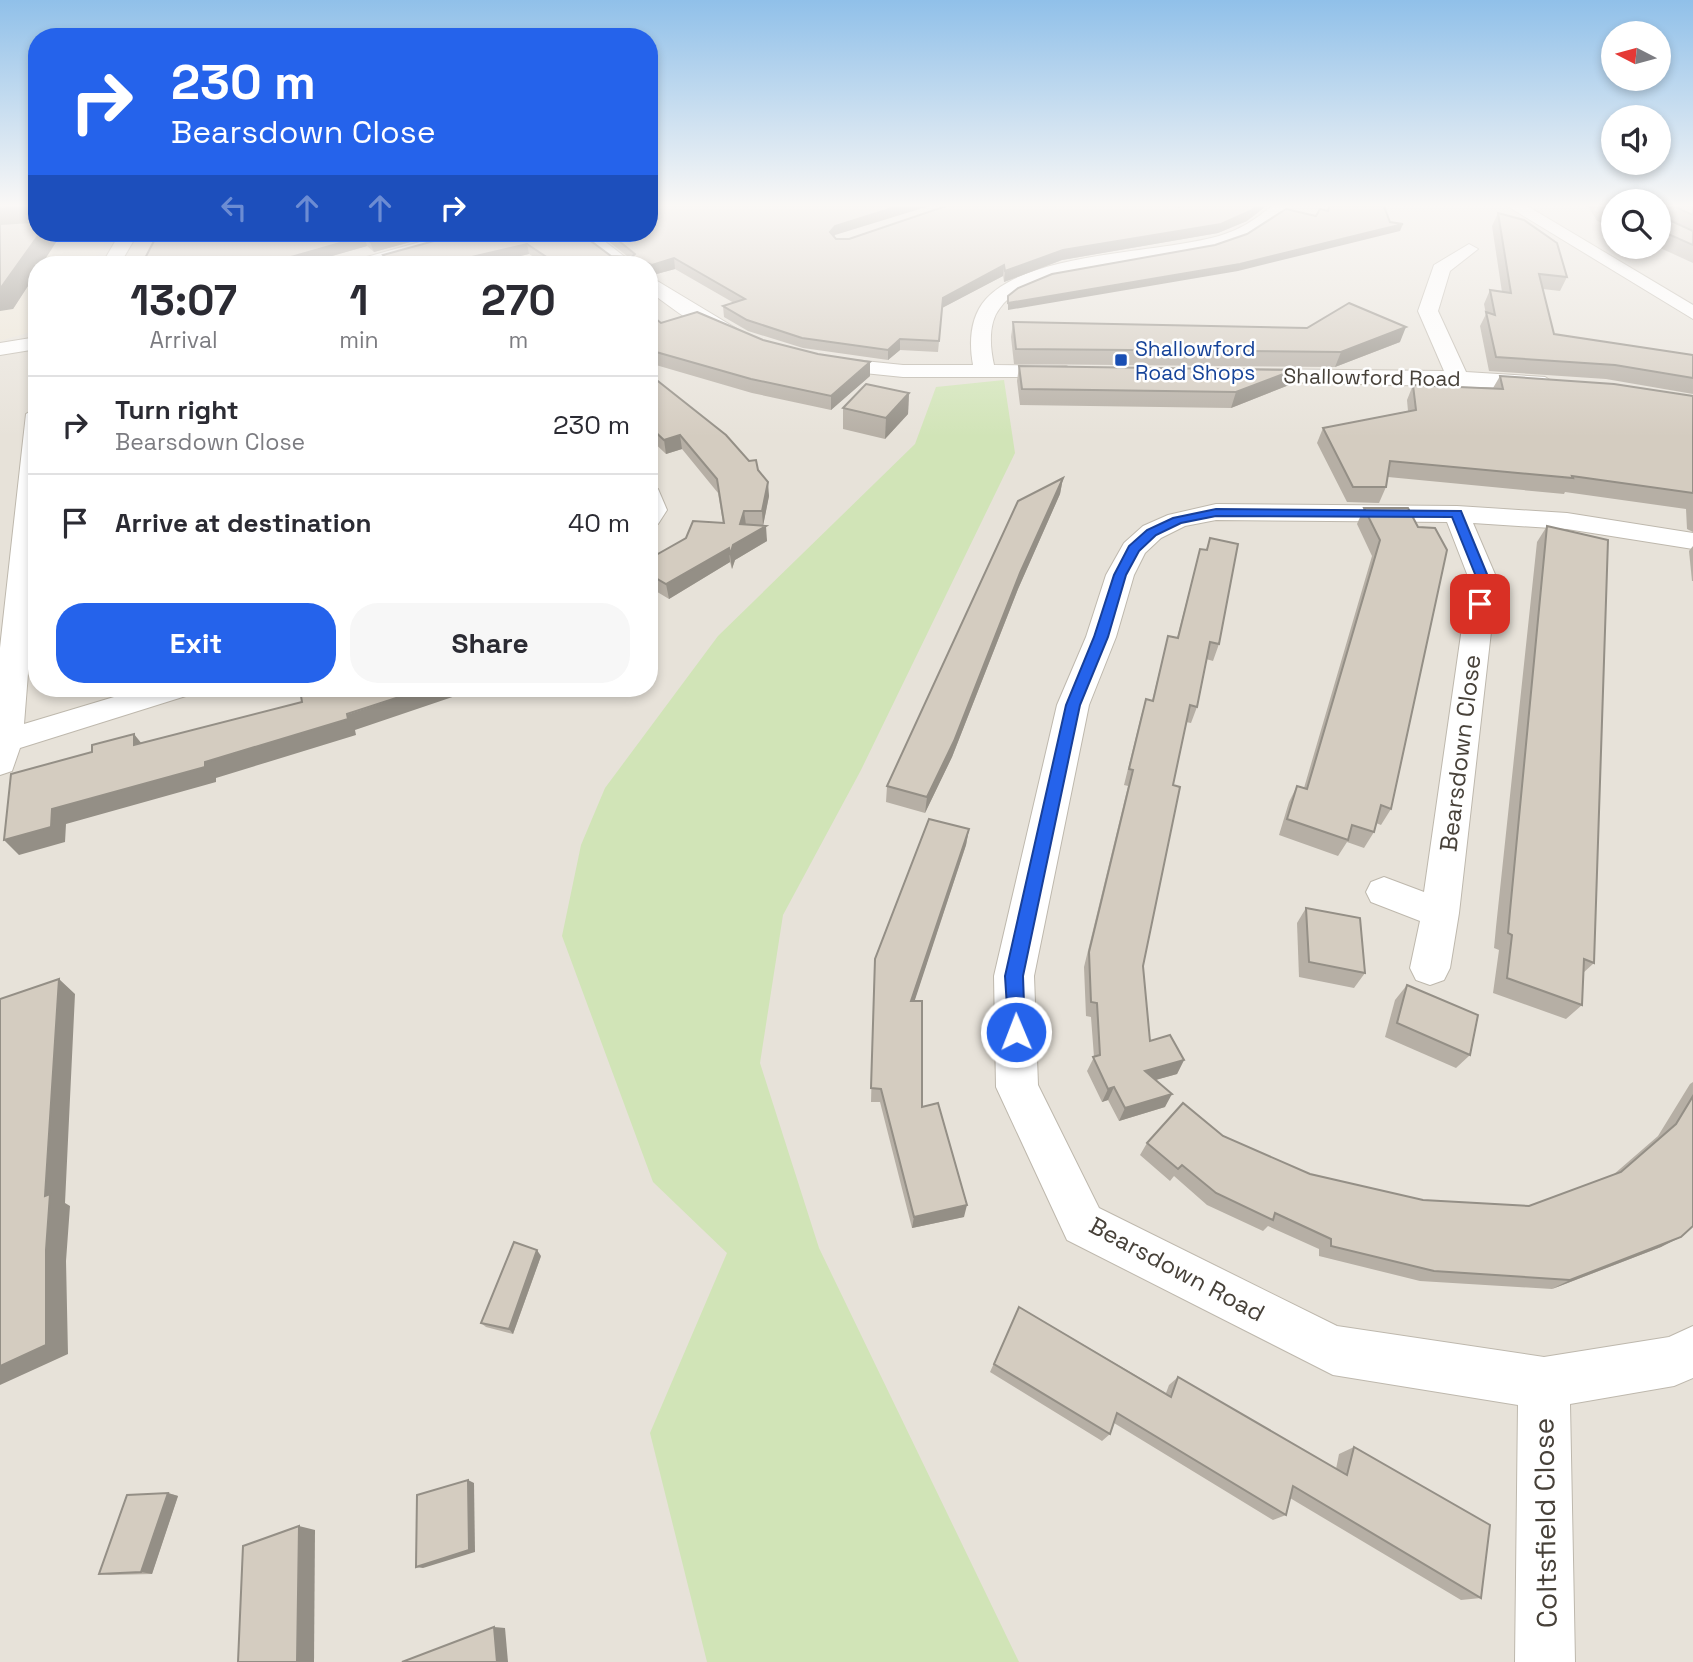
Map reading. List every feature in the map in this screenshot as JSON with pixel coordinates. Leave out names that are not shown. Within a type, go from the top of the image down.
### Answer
[{"type":"street","points":[[985,371],[980,351],[981,331],[992,303],[1029,282]]},
{"type":"street","points":[[1437,282],[1428,311],[1458,378]]},
{"type":"street","points":[[1641,282],[1693,313]]},
{"type":"street","points":[[658,289],[687,310],[749,342]]},
{"type":"street","points":[[662,317],[687,310]]},
{"type":"street","points":[[0,349],[28,344]]},
{"type":"street","points":[[806,360],[891,370],[1083,373]]},
{"type":"street","name":"Shallowford Road","points":[[1222,374],[1458,378],[1566,386]]},
{"type":"street","points":[[28,450],[19,487],[3,752],[153,697]]},
{"type":"street","name":"Bearsdown Road","points":[[1693,541],[1567,521],[1457,514],[1216,512],[1177,520],[1152,532],[1133,549],[1120,575],[1101,637],[1073,705],[1014,976],[1017,1087],[1083,1224],[1333,1350],[1544,1383],[1674,1361],[1693,1351]]},
{"type":"street","name":"Bearsdown Close","points":[[1430,968],[1440,913],[1483,579],[1457,514]]},
{"type":"street","points":[[1384,892],[1440,913]]},
{"type":"street","name":"Coltsfield Close","points":[[1544,1383],[1545,1662]]},
{"type":"shaded area","points":[[0,282],[28,282],[28,697],[658,697],[658,282],[1693,282],[1693,1662],[0,1662]]},
{"type":"shaded area","points":[[0,282],[28,282],[28,333],[0,341]]},
{"type":"green space","points":[[1004,380],[1015,453],[861,770],[783,915],[760,1063],[819,1248],[1019,1662],[707,1662],[650,1433],[727,1253],[653,1182],[562,936],[581,845],[605,788],[718,636],[915,444],[936,387]]},
{"type":"building","points":[[715,282],[973,282],[943,298],[939,341],[900,339],[888,350],[802,338],[747,320],[723,306],[745,299]]},
{"type":"building","points":[[1034,282],[1136,282],[1008,303],[1008,296]]},
{"type":"building","points":[[1509,282],[1541,282],[1554,334],[1693,355],[1693,378],[1615,365],[1496,357],[1486,312],[1495,315],[1490,290],[1511,293]]},
{"type":"building","points":[[1349,303],[1406,327],[1341,352],[1016,349],[1013,322],[1307,328]]},
{"type":"building","points":[[697,312],[763,340],[818,354],[870,362],[831,396],[751,379],[658,353],[658,321],[661,323]]},
{"type":"building","points":[[1019,366],[1294,370],[1236,392],[1022,389]]},
{"type":"building","points":[[1500,376],[1614,384],[1693,396],[1693,493],[1572,476],[1573,478],[1390,461],[1386,487],[1353,487],[1323,428],[1416,410],[1413,385],[1503,389]]},
{"type":"building","points":[[658,381],[726,435],[749,461],[756,460],[758,470],[768,482],[762,511],[744,511],[740,524],[766,526],[733,545],[730,555],[729,548],[666,584],[658,579],[658,554],[686,538],[693,521],[724,523],[717,479],[680,435],[664,440],[658,434]]},
{"type":"building","points":[[866,384],[909,393],[886,418],[843,408]]},
{"type":"building","points":[[1063,478],[1020,573],[954,741],[927,797],[887,786],[1018,501]]},
{"type":"building","points":[[1364,508],[1408,508],[1418,527],[1435,528],[1447,550],[1391,809],[1381,805],[1374,832],[1352,825],[1348,840],[1287,819],[1297,786],[1307,789],[1380,540]]},
{"type":"building","points":[[1547,526],[1608,540],[1594,963],[1584,959],[1582,1005],[1507,978],[1512,935],[1508,933]]},
{"type":"building","points":[[1210,538],[1238,544],[1219,644],[1210,642],[1197,707],[1190,705],[1173,785],[1180,787],[1143,966],[1150,1041],[1170,1035],[1184,1060],[1145,1071],[1172,1094],[1125,1108],[1114,1087],[1108,1089],[1093,1057],[1100,1055],[1097,1003],[1091,1002],[1089,952],[1133,770],[1129,769],[1146,699],[1153,701],[1168,636],[1178,638],[1200,549],[1207,550]]},
{"type":"building","points":[[301,697],[399,697],[347,714],[348,719],[205,762],[205,767],[52,809],[51,827],[4,840],[11,774],[92,752],[92,745],[134,734],[134,745],[302,702]]},
{"type":"building","points":[[929,819],[969,829],[911,1001],[922,1001],[922,1107],[938,1103],[967,1205],[914,1217],[881,1089],[871,1088],[875,959]]},
{"type":"building","points":[[1306,908],[1360,918],[1365,973],[1309,962]]},
{"type":"building","points":[[59,979],[45,1196],[50,1194],[46,1250],[46,1345],[0,1366],[0,999]]},
{"type":"building","points":[[1407,985],[1478,1015],[1470,1055],[1397,1023]]},
{"type":"building","points":[[1693,1096],[1693,1226],[1681,1237],[1570,1280],[1434,1271],[1331,1246],[1331,1239],[1275,1213],[1273,1220],[1216,1193],[1182,1165],[1178,1169],[1147,1143],[1183,1103],[1223,1136],[1310,1174],[1423,1200],[1529,1206],[1621,1172],[1676,1124]]},
{"type":"building","points":[[514,1242],[537,1250],[509,1329],[481,1323]]},
{"type":"building","points":[[1019,1307],[1171,1397],[1178,1377],[1347,1475],[1354,1447],[1490,1525],[1481,1598],[1293,1486],[1286,1515],[1117,1413],[1110,1434],[994,1364]]},
{"type":"building","points":[[468,1480],[469,1550],[416,1567],[417,1495]]},
{"type":"building","points":[[168,1493],[141,1572],[99,1574],[127,1495]]},
{"type":"building","points":[[299,1526],[297,1662],[238,1662],[243,1546]]},
{"type":"building","points":[[494,1627],[497,1662],[402,1662]]},
{"type":"place","name":"Shallowford Road Shops","points":[[1121,360]]},
{"type":"route","points":[[1016,1032],[1014,976],[1073,705],[1101,637],[1120,575],[1133,549],[1152,532],[1177,520],[1216,512],[1457,514],[1467,532],[1483,579],[1480,604]]}]
